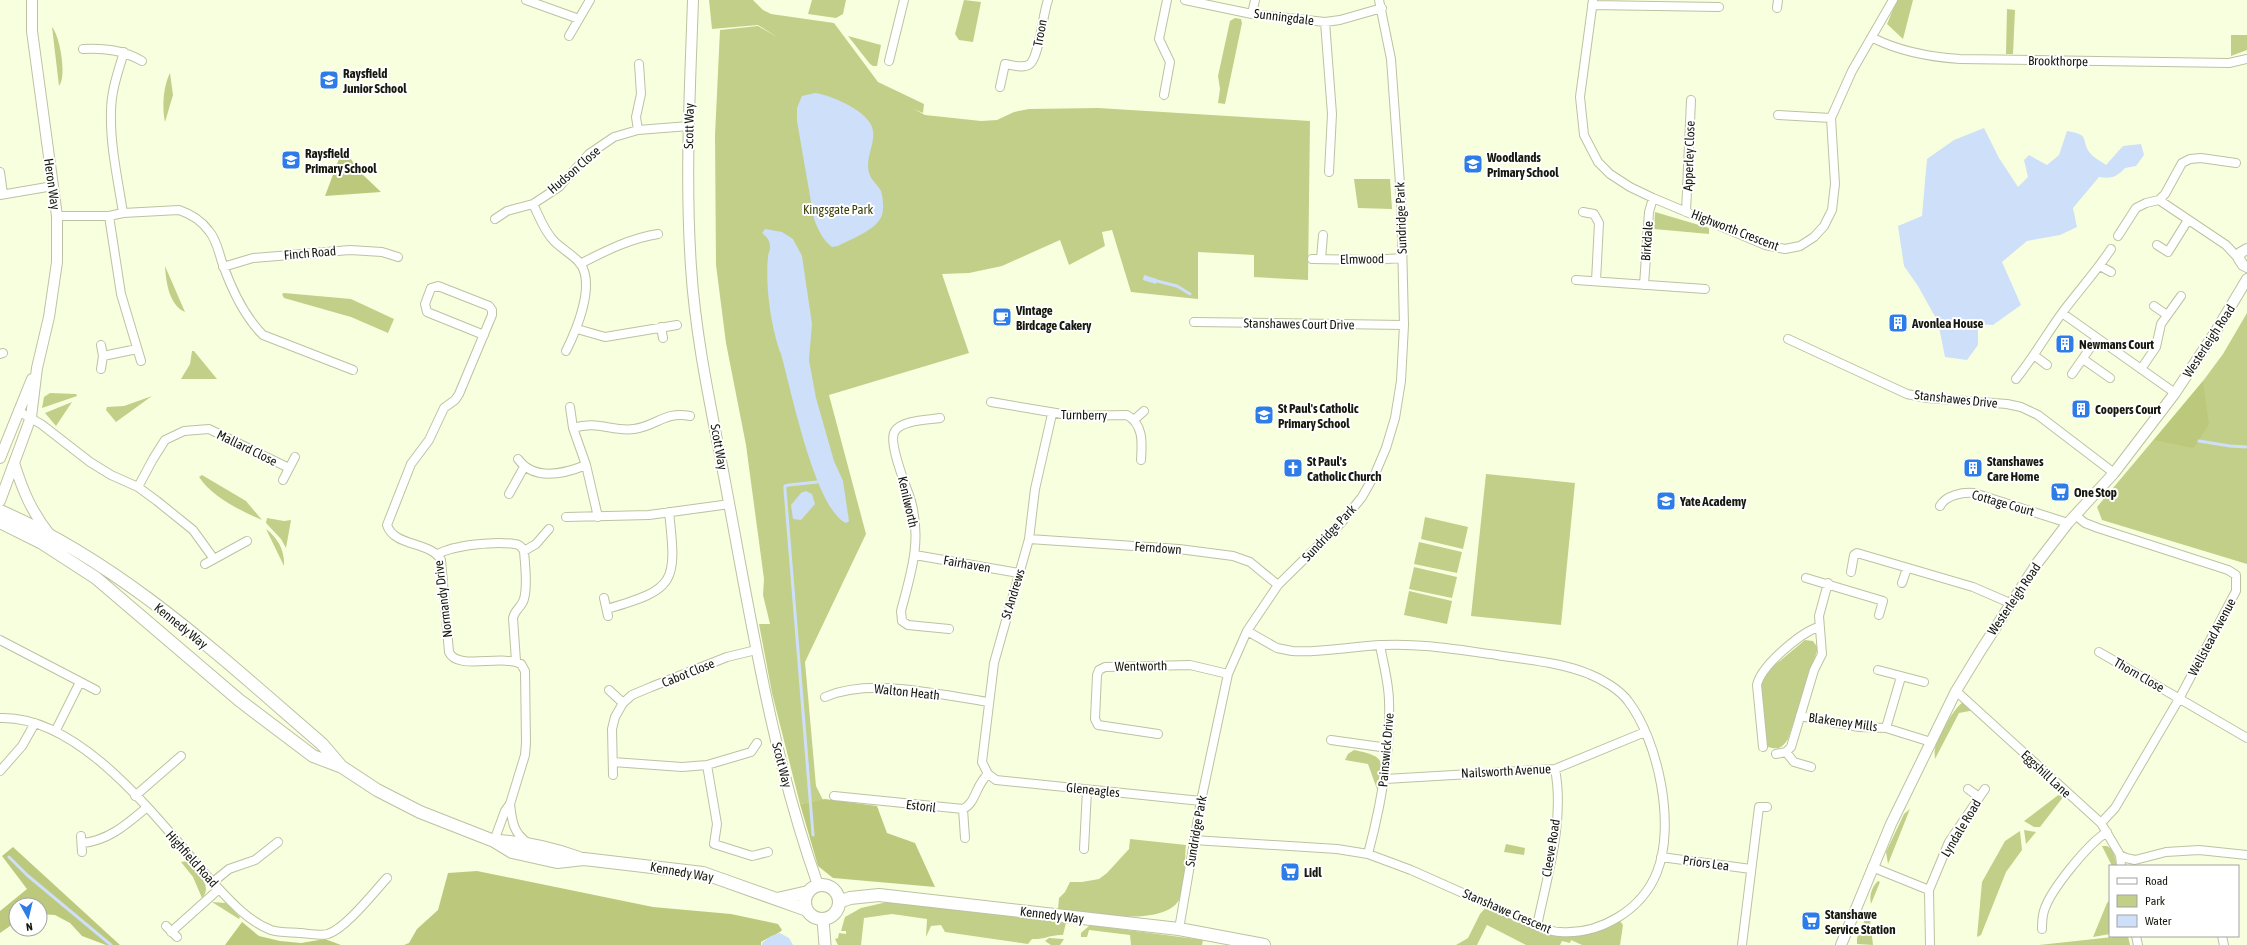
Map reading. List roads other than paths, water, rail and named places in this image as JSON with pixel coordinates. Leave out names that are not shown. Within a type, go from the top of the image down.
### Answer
[{"type":"main road","name":"Kennedy Way","points":[[0,511],[50,535],[103,566],[144,596],[322,744],[342,767]]},
{"type":"main road","name":"Kennedy Way","points":[[0,522],[42,543],[96,578],[239,700],[314,756],[342,767],[377,790],[420,812],[494,841],[512,852],[557,862],[584,860],[703,873],[807,910]]},
{"type":"main road","name":"Kennedy Way","points":[[494,841],[558,850],[584,860]]},
{"type":"main road","points":[[777,899],[813,889],[832,888],[840,902],[835,914],[823,920],[817,919],[807,910],[805,904],[813,889]]},
{"type":"main road","name":"Kennedy Way","points":[[840,902],[850,898],[879,895],[1179,929],[1264,945]]},
{"type":"main road","points":[[823,920],[825,945]]},
{"type":"street","name":"Heron Way","points":[[0,501],[31,417],[37,368],[49,318],[56,270],[57,216],[32,31],[32,0]]},
{"type":"street","points":[[526,0],[579,19]]},
{"type":"street","points":[[569,36],[590,0]]},
{"type":"street","name":"Scott Way","points":[[693,0],[689,126],[691,267],[701,348],[756,650],[783,771],[813,889]]},
{"type":"street","points":[[889,61],[904,0]]},
{"type":"street","name":"Troon","points":[[1000,87],[1005,64],[1022,66],[1030,64],[1036,56],[1043,13],[1048,0]]},
{"type":"street","points":[[1164,95],[1170,62],[1160,38],[1167,0]]},
{"type":"street","name":"Sunningdale","points":[[1185,0],[1252,14],[1325,22],[1340,20],[1382,8]]},
{"type":"street","points":[[1252,14],[1255,0]]},
{"type":"street","name":"Sundridge Park","points":[[1179,929],[1201,801],[1228,674],[1247,631],[1278,585],[1341,523],[1362,497],[1375,474],[1395,418],[1401,381],[1404,325],[1401,198],[1391,59],[1382,8],[1379,0]]},
{"type":"street","name":"Highworth Crescent","points":[[1593,3],[1580,97],[1584,135],[1598,162],[1610,174],[1630,187],[1653,198],[1765,245],[1785,249],[1800,246],[1814,237],[1824,226],[1832,210],[1835,197],[1831,118],[1852,71],[1873,38],[1893,0]]},
{"type":"street","points":[[1593,3],[1719,7]]},
{"type":"street","points":[[1325,22],[1332,114],[1330,172]]},
{"type":"street","name":"Brookthorpe","points":[[1873,38],[1902,50],[1930,57],[1945,58],[2229,63],[2247,59]]},
{"type":"street","points":[[83,49],[104,48],[124,52],[142,61]]},
{"type":"street","points":[[123,213],[113,149],[111,112],[114,85],[124,52]]},
{"type":"street","points":[[638,130],[636,117],[642,94],[639,64]]},
{"type":"street","name":"Apperley Close","points":[[1686,212],[1691,100]]},
{"type":"street","points":[[1778,115],[1831,118]]},
{"type":"street","name":"Hudson Close","points":[[495,219],[507,211],[533,204],[559,187],[589,154],[614,137],[638,130],[689,126]]},
{"type":"street","points":[[2118,236],[2136,208],[2146,203],[2159,200],[2165,194],[2182,163],[2190,159],[2236,163]]},
{"type":"street","points":[[0,172],[1,194],[53,186]]},
{"type":"street","name":"Birkdale","points":[[1644,285],[1647,234],[1653,198]]},
{"type":"street","points":[[2159,200],[2226,245],[2236,249],[2247,249]]},
{"type":"street","points":[[533,204],[553,241],[580,264],[586,289],[577,329],[566,351]]},
{"type":"street","points":[[57,216],[109,216],[123,213],[179,210],[188,213],[199,219],[210,231],[224,267],[253,325],[263,335],[353,370]]},
{"type":"street","points":[[1583,212],[1594,214],[1599,223],[1596,281]]},
{"type":"street","points":[[109,216],[121,294],[141,361]]},
{"type":"street","points":[[2157,245],[2168,252],[2188,220]]},
{"type":"street","points":[[580,264],[602,252],[646,236],[658,234]]},
{"type":"street","name":"Elmwood","points":[[1322,259],[1323,235]]},
{"type":"street","points":[[2226,245],[2242,263]]},
{"type":"street","points":[[2016,378],[2035,356],[2062,313],[2100,266],[2111,249]]},
{"type":"street","points":[[2242,263],[2240,253],[2247,249]]},
{"type":"street","name":"Finch Road","points":[[224,267],[253,258],[350,250],[382,252],[398,257]]},
{"type":"street","name":"Elmwood","points":[[1312,259],[1372,260],[1402,258]]},
{"type":"street","name":"Westerleigh Road","points":[[1841,945],[1872,868],[1956,691],[2010,603],[2072,519],[2114,473],[2175,393],[2245,283],[2242,263]]},
{"type":"street","points":[[2100,266],[2111,272]]},
{"type":"street","points":[[1576,280],[1705,290]]},
{"type":"street","name":"Normandy Drive","points":[[484,335],[427,312],[425,304],[431,288],[438,286],[489,306],[492,310],[492,315],[484,335],[459,394],[444,408],[429,440],[411,464],[386,525],[392,534],[438,554],[441,560],[451,655],[456,661],[516,661]]},
{"type":"street","points":[[2141,369],[2156,347],[2159,330],[2181,296]]},
{"type":"street","points":[[2154,306],[2168,315]]},
{"type":"street","points":[[2062,313],[2175,393]]},
{"type":"street","name":"Stanshawes Court Drive","points":[[1194,322],[1404,325]]},
{"type":"street","points":[[577,329],[605,337],[677,325]]},
{"type":"street","points":[[662,327],[663,338]]},
{"type":"street","points":[[2072,374],[2097,338]]},
{"type":"street","name":"Stanshawes Drive","points":[[1788,339],[1907,394],[1927,398],[2006,404],[2021,407],[2038,415],[2114,473]]},
{"type":"street","points":[[101,345],[103,356],[101,369]]},
{"type":"street","points":[[103,356],[137,348]]},
{"type":"street","points":[[2035,356],[2047,364]]},
{"type":"street","points":[[2083,358],[2110,378]]},
{"type":"street","name":"Heron Way","points":[[0,458],[37,368]]},
{"type":"street","name":"Turnberry","points":[[991,402],[1052,414],[1095,417],[1127,416],[1134,420]]},
{"type":"street","points":[[570,407],[573,428],[586,466],[598,517]]},
{"type":"street","points":[[1141,460],[1142,436],[1134,420],[1144,411]]},
{"type":"street","points":[[18,412],[31,417],[90,462],[111,475],[138,487],[193,530],[214,558]]},
{"type":"street","points":[[573,428],[596,424],[633,429],[678,414],[690,416]]},
{"type":"street","name":"St Andrews","points":[[988,774],[982,762],[994,663],[1029,539],[1035,489],[1052,414]]},
{"type":"street","name":"Kenilworth","points":[[940,418],[901,425],[894,432],[893,438],[897,458],[915,517],[915,555],[901,611],[902,621],[908,625],[949,629]]},
{"type":"street","name":"Mallard Close","points":[[138,487],[153,458],[165,440],[184,432],[209,428],[289,468]]},
{"type":"street","name":"Mallard Close","points":[[284,480],[295,457]]},
{"type":"street","points":[[518,459],[524,467],[554,475],[571,472],[586,466]]},
{"type":"street","points":[[14,463],[26,499],[39,521],[50,535]]},
{"type":"street","points":[[509,494],[524,467]]},
{"type":"street","name":"Cottage Court","points":[[1940,506],[1942,502],[1962,492],[1974,493],[2072,519]]},
{"type":"street","points":[[566,517],[598,517],[669,512],[730,504]]},
{"type":"street","points":[[604,598],[607,613],[653,594],[667,581],[673,566],[669,512]]},
{"type":"street","name":"Wellstead Avenue","points":[[2072,519],[2228,570],[2236,575],[2236,591],[2179,698],[2115,808],[2101,823]]},
{"type":"street","points":[[524,551],[536,544],[549,529]]},
{"type":"street","name":"Ferndown","points":[[1029,539],[1179,549],[1233,556],[1250,562],[1278,585]]},
{"type":"street","points":[[205,564],[248,541]]},
{"type":"street","points":[[438,554],[452,549],[485,545],[515,544],[524,551]]},
{"type":"street","points":[[524,551],[525,597],[522,604],[515,611],[513,618],[516,661],[522,664],[525,671],[526,743],[525,755],[510,804],[512,824],[516,832],[533,846]]},
{"type":"street","points":[[1851,572],[1854,555],[1857,553],[1973,587],[2010,603]]},
{"type":"street","name":"Fairhaven","points":[[915,555],[1019,573]]},
{"type":"street","points":[[1902,583],[1907,568]]},
{"type":"street","points":[[1806,578],[1828,583],[1883,601],[1879,615]]},
{"type":"street","name":"Blakeney Mills","points":[[1786,752],[1791,747],[1814,670],[1822,654],[1818,627],[1819,616],[1828,583]]},
{"type":"street","points":[[1763,747],[1756,685],[1758,678],[1764,669],[1797,640],[1808,631],[1818,627]]},
{"type":"street","name":"Stanshawe Crescent","points":[[1194,840],[1337,849],[1368,854],[1411,870],[1537,926],[1558,932],[1573,932],[1601,926],[1627,911],[1643,896],[1651,885],[1661,857],[1664,815],[1660,776],[1645,732],[1627,699],[1610,685],[1590,674],[1561,665],[1411,644],[1292,651],[1277,648],[1247,631]]},
{"type":"street","points":[[0,640],[96,690]]},
{"type":"street","name":"Painswick Drive","points":[[1368,854],[1385,779],[1388,748],[1389,701],[1380,645]]},
{"type":"street","name":"Cabot Close","points":[[613,775],[612,729],[615,717],[624,703],[632,695],[727,657],[756,650]]},
{"type":"street","name":"Thorn Close","points":[[2099,652],[2247,738]]},
{"type":"street","name":"Wentworth","points":[[1158,734],[1098,725],[1095,720],[1097,675],[1099,670],[1105,667],[1190,665],[1228,674]]},
{"type":"street","points":[[1878,670],[1924,682]]},
{"type":"street","name":"Blakeney Mills","points":[[1886,728],[1901,677]]},
{"type":"street","points":[[56,730],[80,682]]},
{"type":"street","name":"Walton Heath","points":[[825,697],[834,693],[865,688],[910,690],[989,702]]},
{"type":"street","points":[[609,690],[624,703]]},
{"type":"street","name":"Eggshill Lane","points":[[1956,691],[2101,823],[2108,832],[2120,855],[2121,865]]},
{"type":"street","name":"Blakeney Mills","points":[[1800,716],[1859,727],[1886,728],[1931,742]]},
{"type":"street","name":"Highfield Road","points":[[0,718],[35,724],[56,730],[93,754],[136,796],[216,886],[244,914],[272,930],[322,935],[334,931],[355,912],[387,878]]},
{"type":"street","points":[[0,771],[22,746],[35,724]]},
{"type":"street","name":"Nailsworth Avenue","points":[[1385,779],[1555,769],[1645,732]]},
{"type":"street","points":[[1330,740],[1388,748]]},
{"type":"street","points":[[613,762],[669,767],[706,765],[751,752],[757,743]]},
{"type":"street","points":[[1776,754],[1786,752],[1794,762],[1811,767]]},
{"type":"street","points":[[136,796],[181,756]]},
{"type":"street","points":[[706,765],[717,824],[714,844],[752,856],[768,852]]},
{"type":"street","name":"Cleeve Road","points":[[1537,926],[1555,832],[1558,800],[1555,769]]},
{"type":"street","points":[[965,838],[963,809],[972,802],[979,782],[988,774]]},
{"type":"street","name":"Gleneagles","points":[[988,774],[996,780],[1201,801]]},
{"type":"street","points":[[1968,789],[1979,797]]},
{"type":"street","name":"Lyndale Road","points":[[1930,945],[1929,890],[1949,842],[1985,789]]},
{"type":"street","points":[[1084,848],[1087,790]]},
{"type":"street","name":"Estoril","points":[[834,796],[963,809]]},
{"type":"street","points":[[494,841],[505,810],[510,804]]},
{"type":"street","points":[[1742,945],[1759,807],[1767,807]]},
{"type":"street","points":[[82,843],[92,842],[110,835],[146,808]]},
{"type":"street","points":[[2042,930],[2044,910],[2062,880],[2096,839],[2108,832]]},
{"type":"street","points":[[171,931],[216,886],[229,869],[255,860],[278,842]]},
{"type":"street","points":[[2120,855],[2135,860],[2166,852],[2199,850],[2247,855]]},
{"type":"street","name":"Priors Lea","points":[[1661,857],[1751,869]]},
{"type":"street","points":[[1872,868],[1929,890]]},
{"type":"water","points":[[815,93],[841,101],[859,112],[871,124],[873,141],[868,167],[870,176],[881,191],[883,200],[882,215],[875,225],[856,237],[838,246],[832,247],[821,234],[814,219],[797,121],[797,108],[802,96]]},
{"type":"water","points":[[1984,128],[1999,158],[2018,187],[2028,177],[2024,160],[2029,155],[2047,165],[2059,155],[2067,131],[2083,136],[2090,153],[2106,165],[2123,146],[2141,144],[2144,155],[2136,166],[2125,168],[2114,177],[2099,177],[2073,208],[2077,227],[2060,235],[2027,241],[2002,262],[2021,305],[1993,325],[1978,324],[1978,345],[1967,360],[1945,357],[1938,322],[1918,286],[1904,266],[1898,226],[1922,216],[1927,159],[1954,140]]},
{"type":"water","points":[[765,229],[782,232],[793,239],[802,256],[812,324],[809,360],[816,398],[834,461],[843,481],[849,521],[846,523],[835,513],[824,496],[814,473],[777,344],[768,293],[767,268],[770,245],[768,239],[762,233]]},
{"type":"water","points":[[1144,275],[1157,279],[1156,284],[1143,280]]},
{"type":"water","points":[[806,491],[812,494],[815,504],[801,520],[793,519],[791,505],[801,493]]},
{"type":"water","points":[[780,933],[789,938],[793,945],[762,945],[762,943],[771,936]]},
{"type":"waterway","points":[[1157,281],[1177,286],[1190,294]]},
{"type":"waterway","points":[[2199,441],[2247,447]]},
{"type":"waterway","points":[[813,835],[785,486],[817,482]]},
{"type":"waterway","points":[[9,857],[27,875],[111,945]]},
{"type":"place","name":"Raysfield Junior School","points":[[329,80]]},
{"type":"place","name":"Raysfield Primary School","points":[[291,160]]},
{"type":"place","name":"Woodlands Primary School","points":[[1473,164]]},
{"type":"place","name":"Vintage Birdcage Cakery","points":[[1002,317]]},
{"type":"place","name":"Avonlea House","points":[[1898,323]]},
{"type":"place","name":"Newmans Court","points":[[2065,344]]},
{"type":"place","name":"Coopers Court","points":[[2081,409]]},
{"type":"place","name":"St Paul's Catholic Primary School","points":[[1264,415]]},
{"type":"place","name":"St Paul's Catholic Church","points":[[1293,468]]},
{"type":"place","name":"Stanshawes Care Home","points":[[1973,468]]},
{"type":"place","name":"One Stop","points":[[2060,492]]},
{"type":"place","name":"Yate Academy","points":[[1666,501]]},
{"type":"place","name":"Lidl","points":[[1290,872]]},
{"type":"place","name":"Stanshawe Service Station","points":[[1811,921]]},
{"type":"park label","name":"Kingsgate Park","points":[[838,209]]}]
